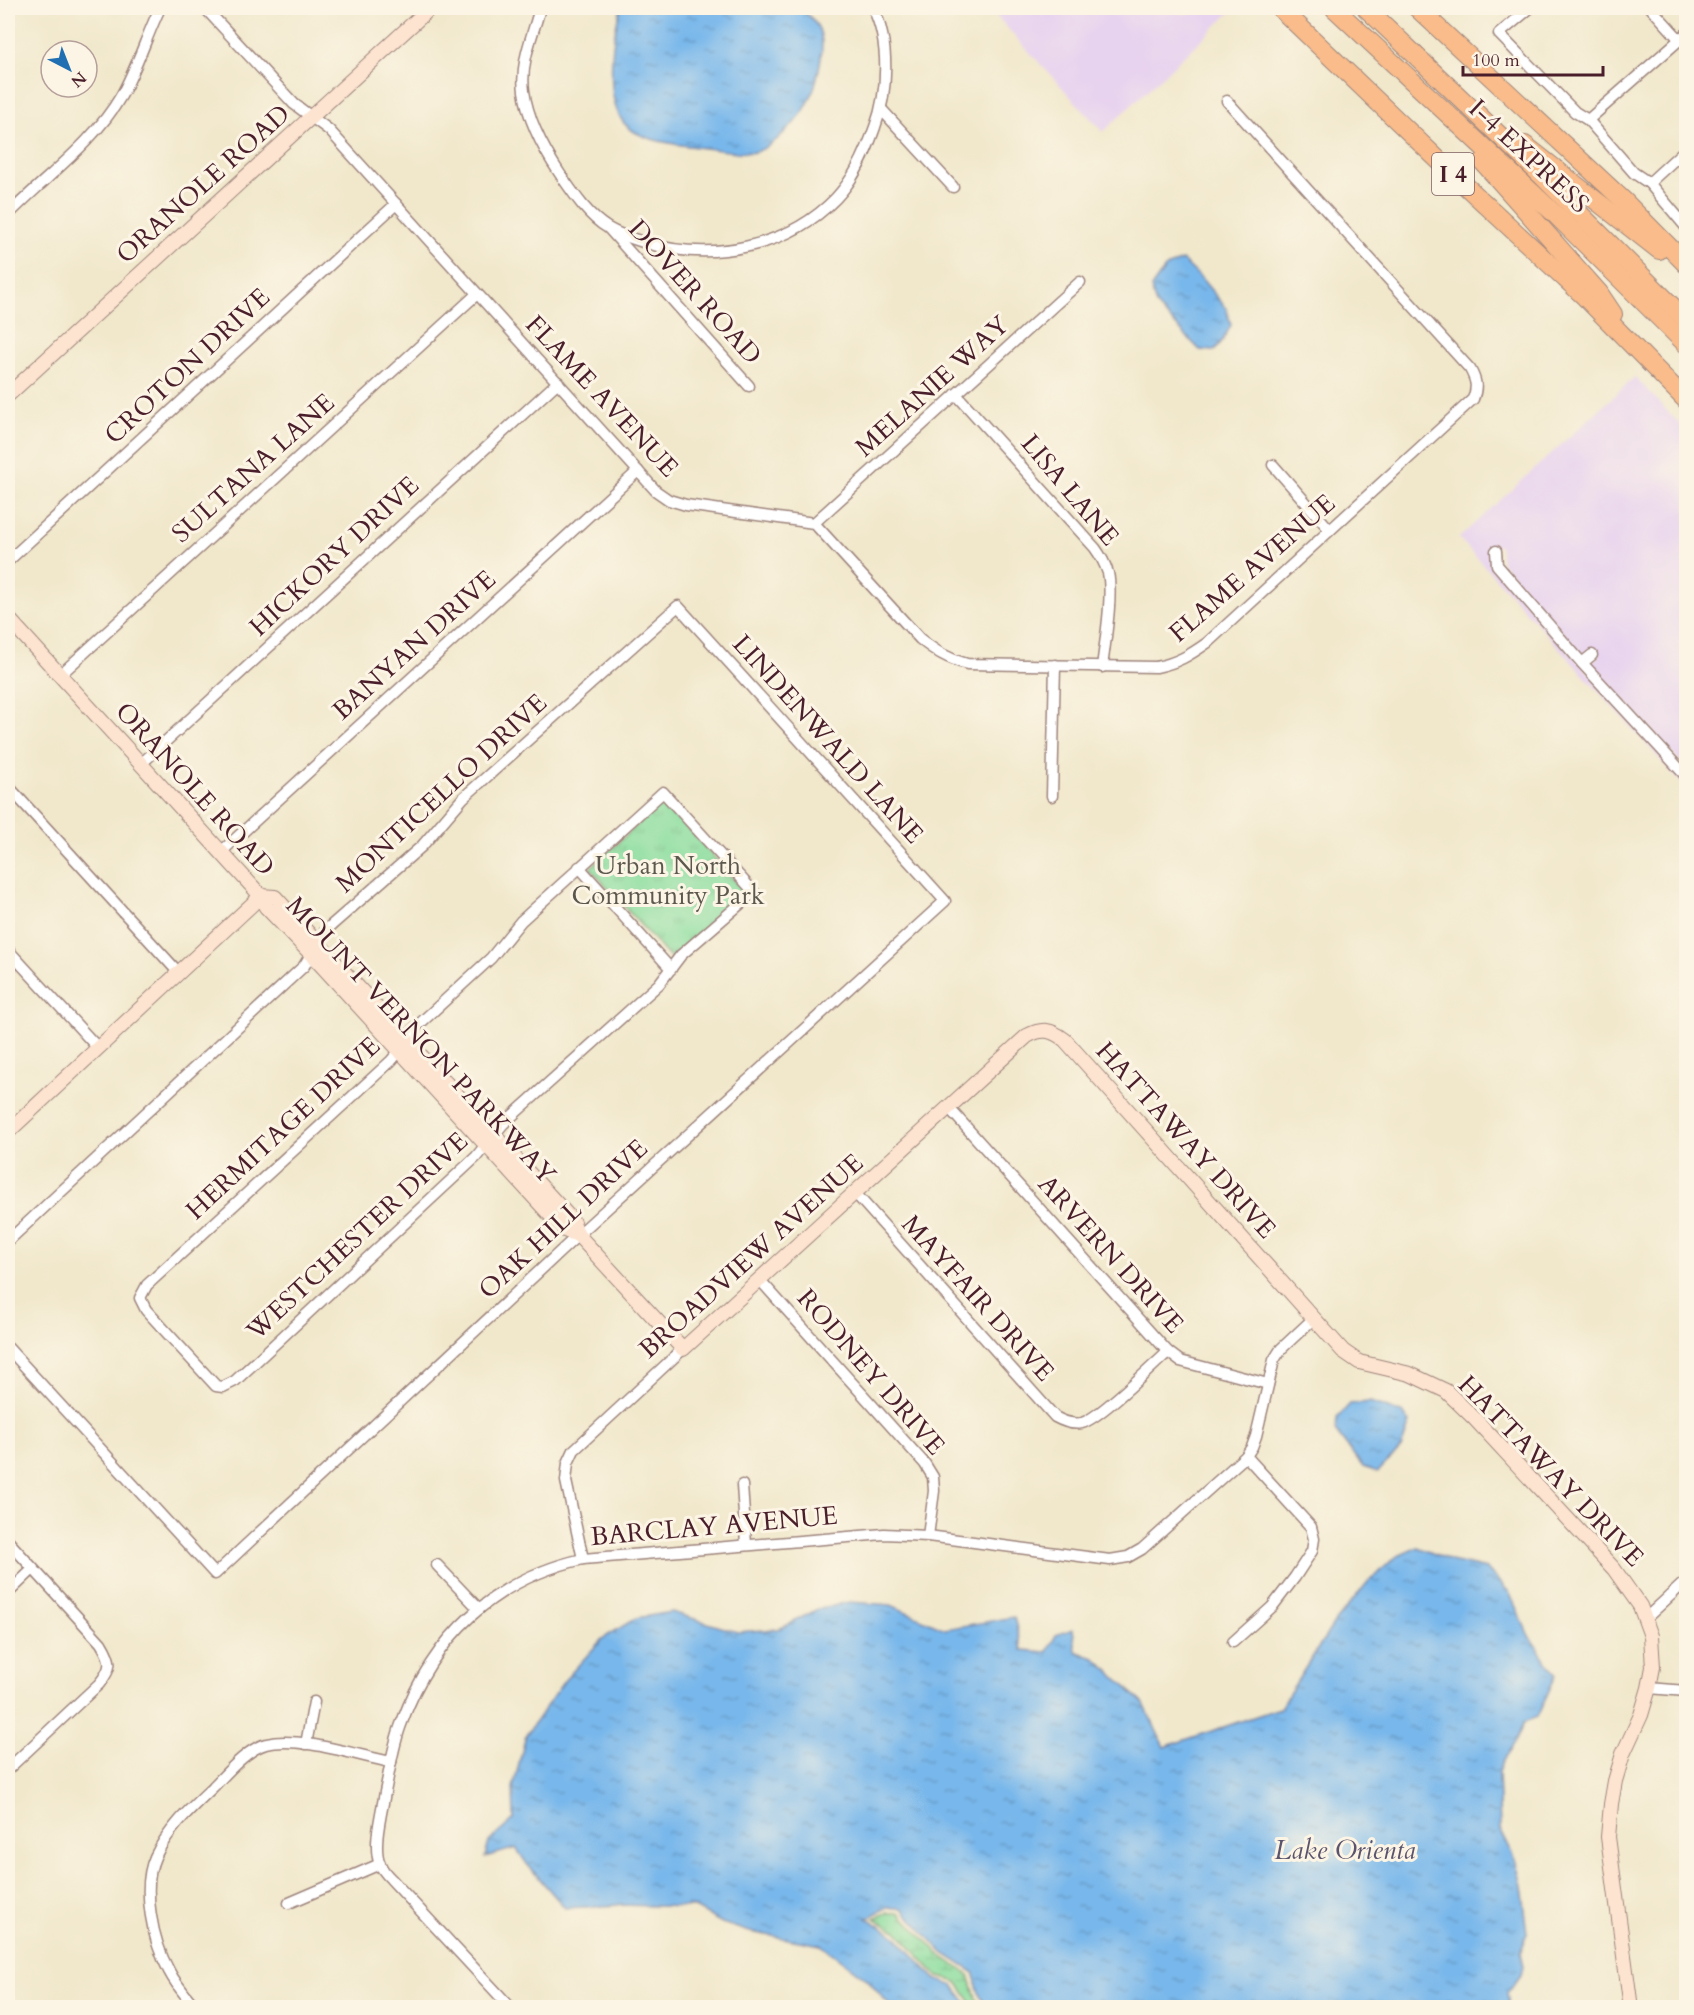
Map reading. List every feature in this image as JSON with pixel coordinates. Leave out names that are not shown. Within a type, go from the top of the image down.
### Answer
[{"type":"highway","name":"I 4","points":[[1280,8],[1627,338],[1686,400]]},
{"type":"highway","name":"I-4 EXPRESS","points":[[1334,8],[1572,230],[1686,344]]},
{"type":"highway","name":"I-4 EXPRESS","points":[[1366,8],[1451,88],[1686,320]]},
{"type":"highway","points":[[1418,8],[1623,200],[1686,264]]},
{"type":"highway","points":[[1413,82],[1599,292],[1627,338]]},
{"type":"highway","points":[[1451,88],[1686,272]]},
{"type":"street","points":[[8,215],[80,146],[110,112],[122,95],[160,8]]},
{"type":"street","name":"FLAME AVENUE","points":[[205,8],[294,104],[329,130],[656,491],[669,500],[686,505],[814,523],[920,639],[935,651],[952,660],[967,664],[1102,667],[1156,667],[1173,664],[1207,643],[1473,399],[1477,390],[1476,379],[1470,369],[1227,101]]},
{"type":"street","name":"ORANOLE ROAD","points":[[8,395],[430,8]]},
{"type":"street","points":[[540,8],[525,57],[523,91],[533,126],[553,163],[570,189],[608,228],[635,240],[692,252],[730,250],[789,232],[814,217],[836,198],[850,180],[864,156],[882,110],[885,83],[882,33],[873,8]]},
{"type":"street","points":[[1530,8],[1499,34],[1575,112],[1588,120],[1634,172],[1649,183],[1686,227]]},
{"type":"street","points":[[1588,120],[1683,37],[1651,8]]},
{"type":"street","points":[[882,110],[953,187]]},
{"type":"street","points":[[1649,183],[1686,149]]},
{"type":"street","name":"CROTON DRIVE","points":[[8,561],[396,204]]},
{"type":"street","name":"DOVER ROAD","points":[[608,228],[749,386]]},
{"type":"street","name":"MELANIE WAY","points":[[814,523],[1080,282]]},
{"type":"street","name":"SULTANA LANE","points":[[60,675],[477,294]]},
{"type":"street","name":"HICKORY DRIVE","points":[[141,764],[558,382]]},
{"type":"street","name":"LISA LANE","points":[[956,394],[1095,548],[1104,562],[1109,590],[1102,667]]},
{"type":"street","points":[[1273,465],[1330,530]]},
{"type":"street","name":"BANYAN DRIVE","points":[[221,852],[638,471]]},
{"type":"street","points":[[1496,551],[1497,565],[1582,663],[1686,776]]},
{"type":"street","name":"LINDENWALD LANE","points":[[678,606],[945,901]]},
{"type":"street","name":"MONTICELLO DRIVE","points":[[8,1241],[304,966],[326,930],[422,846],[463,798],[678,606]]},
{"type":"street","name":"ORANOLE ROAD","points":[[8,618],[261,896],[8,1132]]},
{"type":"street","points":[[1582,663],[1592,655]]},
{"type":"street","points":[[1052,796],[1055,665]]},
{"type":"street","points":[[8,786],[179,973]]},
{"type":"street","name":"HERMITAGE DRIVE","points":[[223,1388],[213,1383],[146,1310],[140,1298],[147,1285],[382,1069],[404,1046],[415,1028],[491,958],[521,921],[663,792],[754,892]]},
{"type":"street","points":[[579,867],[671,969]]},
{"type":"street","name":"WESTCHESTER DRIVE","points":[[223,1388],[235,1382],[476,1157],[503,1124],[659,984],[681,956],[754,892]]},
{"type":"street","name":"MOUNT VERNON PARKWAY","points":[[261,896],[275,897],[315,950],[490,1141],[572,1220],[578,1235],[683,1348]]},
{"type":"street","name":"OAK HILL DRIVE","points":[[8,1348],[215,1574],[578,1235],[945,901]]},
{"type":"street","points":[[8,950],[98,1048]]},
{"type":"street","name":"BROADVIEW AVENUE","points":[[582,1559],[566,1481],[568,1463],[574,1450],[1027,1036],[1037,1031],[1047,1030]]},
{"type":"street","name":"HATTAWAY DRIVE","points":[[1047,1030],[1057,1033],[1065,1040],[1343,1351],[1359,1362],[1410,1374],[1446,1391],[1614,1569],[1637,1600],[1646,1618],[1651,1636],[1653,1654],[1649,1688],[1615,1781],[1608,1837],[1631,2007]]},
{"type":"street","name":"ARVERN DRIVE","points":[[950,1108],[1168,1352],[1180,1361],[1268,1384]]},
{"type":"street","name":"MAYFAIR DRIVE","points":[[855,1193],[1055,1417],[1063,1422],[1074,1424],[1093,1418],[1168,1352]]},
{"type":"street","name":"RODNEY DRIVE","points":[[759,1279],[926,1464],[933,1477],[934,1491],[928,1536]]},
{"type":"street","name":"BARCLAY AVENUE","points":[[380,1864],[378,1846],[380,1825],[391,1762],[401,1723],[415,1689],[431,1660],[450,1636],[499,1592],[525,1578],[561,1564],[582,1559],[884,1534],[928,1536],[1110,1560],[1128,1557],[1142,1549],[1246,1456],[1256,1436],[1274,1360],[1281,1349],[1313,1319]]},
{"type":"street","points":[[1233,1642],[1272,1606],[1295,1577],[1312,1551],[1314,1539],[1311,1527],[1246,1456]]},
{"type":"street","points":[[742,1485],[746,1544]]},
{"type":"street","points":[[8,1541],[101,1643],[108,1655],[110,1666],[107,1675],[99,1684],[8,1769]]},
{"type":"street","points":[[437,1565],[479,1609]]},
{"type":"street","points":[[8,1593],[33,1569]]},
{"type":"street","points":[[1646,1618],[1686,1581]]},
{"type":"street","points":[[1649,1688],[1686,1690]]},
{"type":"street","points":[[306,1744],[314,1702]]},
{"type":"street","points":[[196,2007],[181,1991],[160,1951],[149,1897],[149,1878],[155,1857],[170,1831],[188,1810],[245,1756],[262,1745],[282,1741],[306,1744],[391,1762]]},
{"type":"street","points":[[290,1903],[380,1864],[391,1879],[511,2007]]},
{"type":"shaded area","points":[[989,8],[1171,8],[1183,14],[1204,11],[1208,8],[1235,8],[1103,132]]},
{"type":"shaded area","points":[[1635,377],[1686,431],[1686,768],[1590,664],[1599,656],[1593,648],[1583,656],[1502,563],[1500,546],[1490,546],[1492,564],[1686,783],[1686,788],[1459,538]]},
{"type":"green space","name":"Urban North Community Park","points":[[664,801],[745,892],[671,959],[590,868]]},
{"type":"green space","points":[[887,1913],[900,1913],[941,1956],[969,1975],[981,2007],[974,2007],[957,1982],[937,1976],[898,1932],[874,1918]]},
{"type":"water","points":[[621,8],[800,8],[817,25],[822,39],[819,68],[808,103],[799,117],[770,145],[750,153],[678,145],[638,134],[624,123],[614,98],[613,50]]},
{"type":"water","points":[[1182,260],[1201,278],[1226,308],[1231,325],[1214,351],[1200,350],[1156,305],[1151,288],[1165,268]]},
{"type":"water","points":[[1370,1402],[1402,1413],[1410,1422],[1401,1448],[1378,1472],[1363,1467],[1336,1432],[1337,1418],[1350,1404]]},
{"type":"water","name":"Lake Orienta","points":[[1418,1547],[1451,1561],[1486,1569],[1509,1592],[1529,1636],[1556,1675],[1537,1717],[1524,1722],[1498,1772],[1500,1829],[1516,1862],[1522,1886],[1528,1933],[1520,1953],[1523,1966],[1521,1975],[1507,1994],[1509,2007],[986,2007],[973,1972],[943,1953],[902,1908],[886,1908],[867,1918],[895,1935],[935,1979],[954,1986],[969,2007],[891,2007],[868,1980],[821,1945],[750,1932],[722,1923],[693,1907],[620,1905],[565,1908],[516,1848],[485,1857],[489,1842],[514,1819],[513,1788],[526,1735],[564,1681],[602,1639],[636,1618],[672,1612],[737,1632],[779,1629],[816,1610],[849,1602],[891,1605],[945,1629],[1014,1617],[1022,1650],[1047,1652],[1056,1635],[1073,1629],[1076,1651],[1096,1659],[1144,1704],[1164,1747],[1280,1708],[1334,1623],[1367,1583],[1396,1557]]}]
